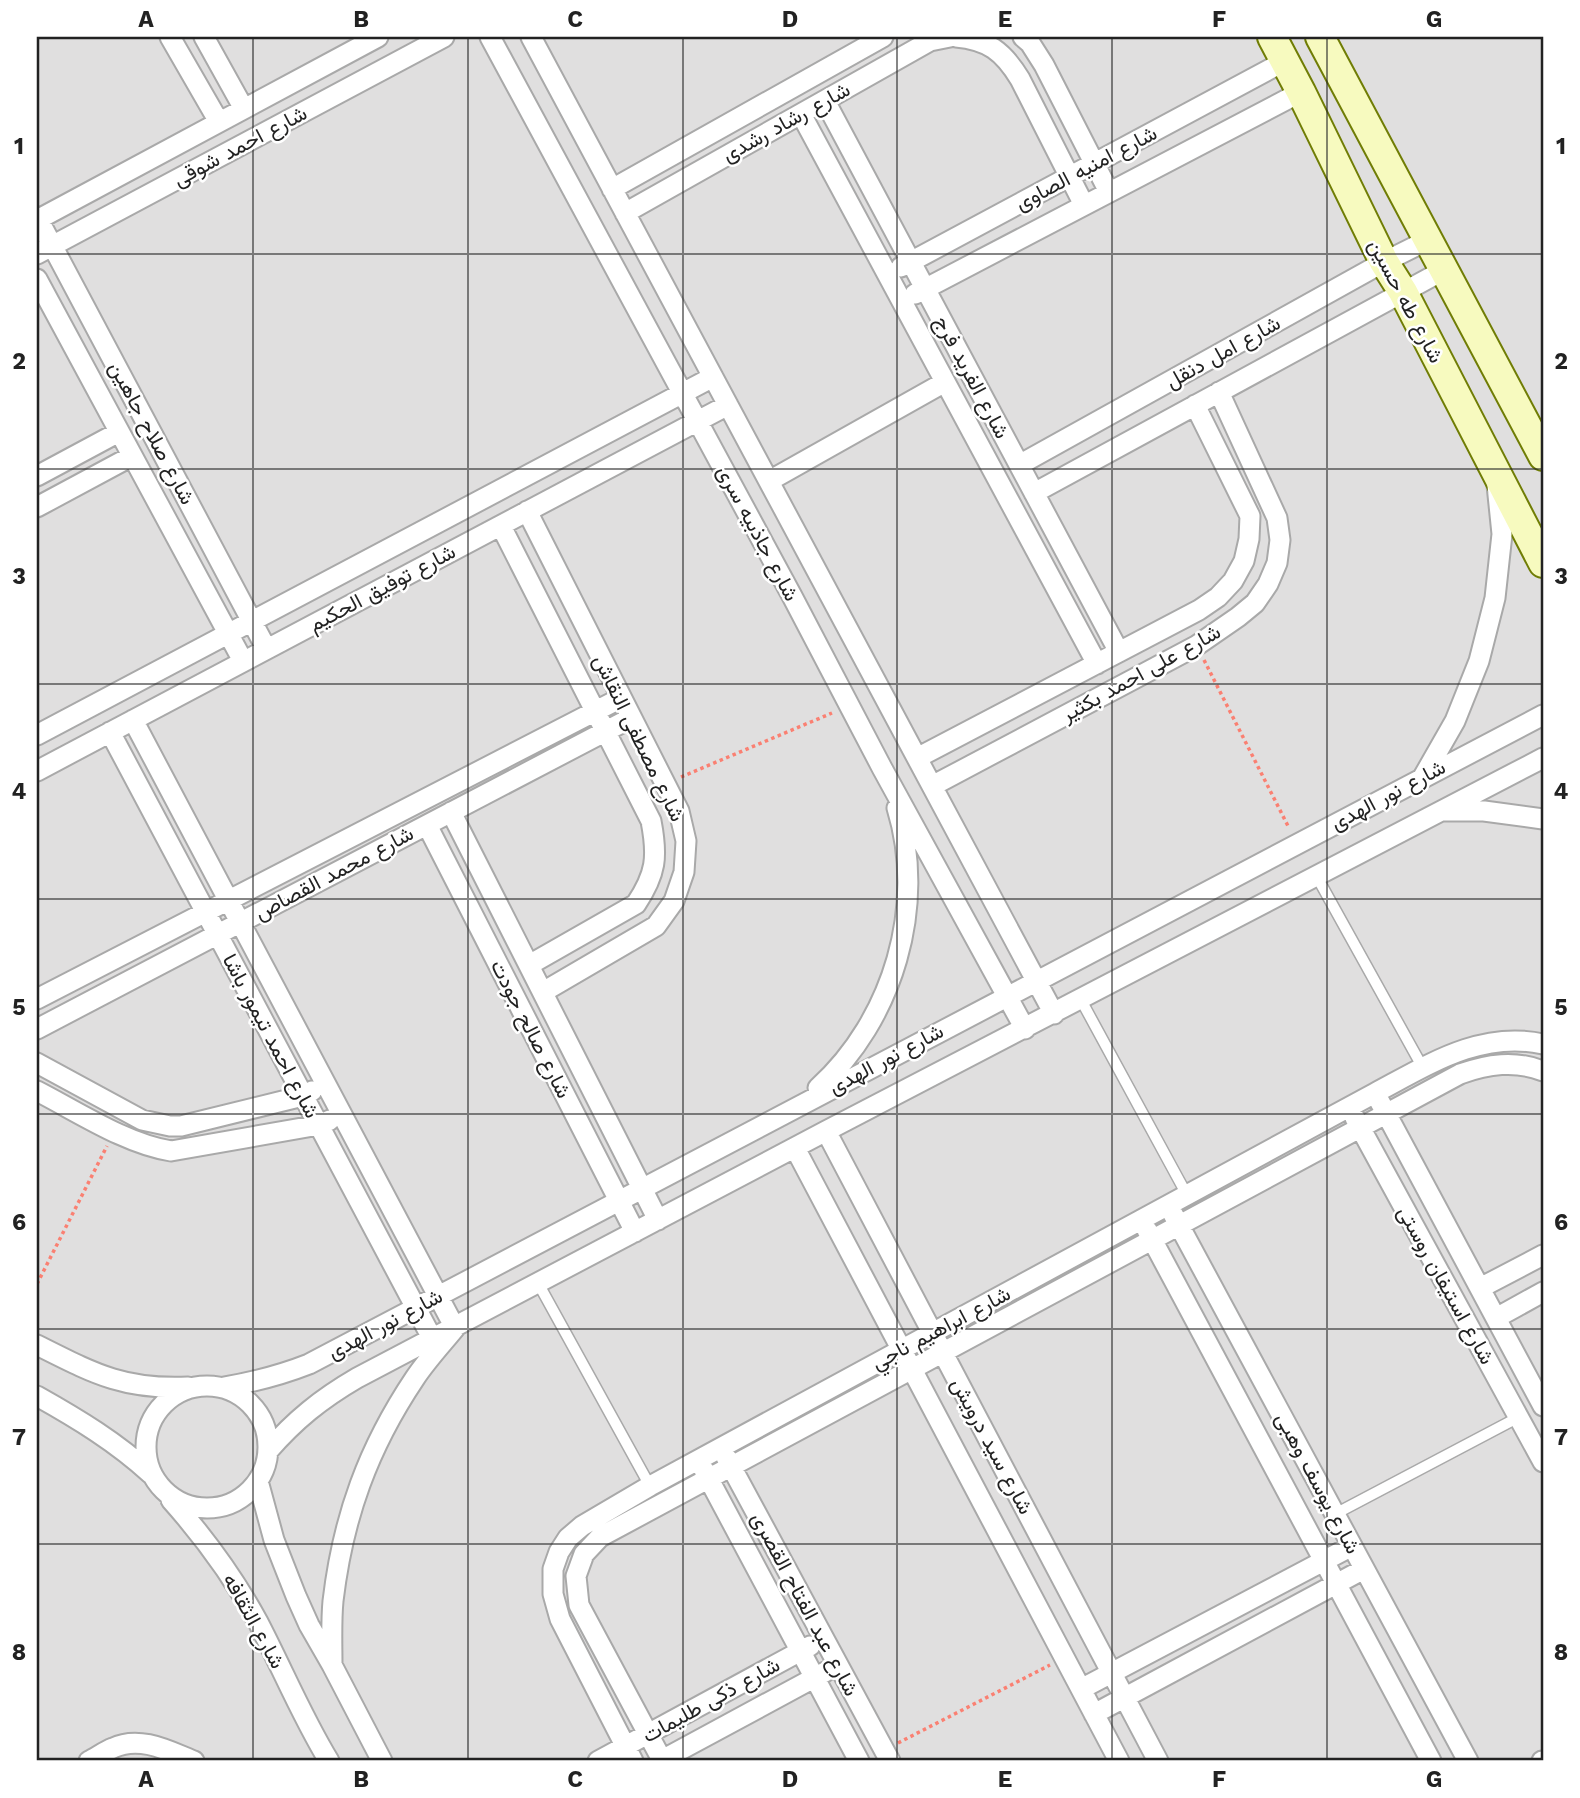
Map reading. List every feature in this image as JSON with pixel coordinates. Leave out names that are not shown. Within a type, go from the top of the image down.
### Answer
[{"type":"street","points":[[170,37],[219,122]]},
{"type":"street","points":[[204,37],[244,109]]},
{"type":"street","name":"شارع احمد شوقى","points":[[37,219],[378,37]]},
{"type":"street","name":"شارع احمد شوقى","points":[[45,250],[444,37]]},
{"type":"street","name":"شارع جاذبيه سرى","points":[[490,37],[1025,1029]]},
{"type":"street","name":"شارع جاذبيه سرى","points":[[531,37],[1054,1014]]},
{"type":"street","points":[[883,37],[896,61]]},
{"type":"street","name":"شارع رشاد رشدى","points":[[612,189],[883,37]]},
{"type":"street","name":"شارع رشاد رشدى","points":[[625,213],[930,41],[950,37]]},
{"type":"street","points":[[956,37],[973,38],[992,47],[1009,61],[1084,205]]},
{"type":"street","points":[[1023,37],[1044,65],[1108,192]]},
{"type":"street","points":[[1320,37],[1543,456]]},
{"type":"street","name":"شارع امنيه الصاوى","points":[[888,274],[1094,164],[1279,49]]},
{"type":"street","name":"شارع طه حسين","points":[[1279,49],[1384,262],[1403,292],[1543,563]]},
{"type":"street","name":"شارع امنيه الصاوى","points":[[902,301],[1301,92]]},
{"type":"street","name":"شارع الفريد فرج","points":[[825,101],[1119,652]]},
{"type":"street","name":"شارع الفريد فرج","points":[[801,114],[1097,664]]},
{"type":"street","name":"شارع صلاح جاهين","points":[[37,219],[45,250],[266,649]]},
{"type":"street","name":"شارع امل دنقل","points":[[1019,465],[1428,240]]},
{"type":"street","name":"شارع امل دنقل","points":[[1034,494],[1444,270]]},
{"type":"street","name":"شارع صلاح جاهين","points":[[37,279],[243,661]]},
{"type":"street","name":"شارع توفيق الحكيم","points":[[37,735],[713,377]]},
{"type":"street","points":[[769,481],[945,382]]},
{"type":"street","name":"شارع على احمد بكثير","points":[[932,786],[1196,646],[1255,603],[1268,584],[1277,563],[1280,540],[1277,518],[1219,392]]},
{"type":"street","name":"شارع توفيق الحكيم","points":[[37,771],[728,405]]},
{"type":"street","name":"شارع على احمد بكثير","points":[[917,758],[1199,610],[1218,597],[1233,581],[1244,561],[1250,539],[1250,516],[1195,405]]},
{"type":"street","points":[[37,476],[119,432]]},
{"type":"street","points":[[37,507],[132,456]]},
{"type":"street","points":[[1423,777],[1455,720],[1479,661],[1495,598],[1502,534],[1496,474]]},
{"type":"street","name":"شارع مصطفى النقاش","points":[[525,1018],[546,999],[656,926],[674,901],[684,872],[686,841],[679,811],[527,512]]},
{"type":"street","name":"شارع مصطفى النقاش","points":[[500,526],[651,821],[656,844],[654,866],[647,888]]},
{"type":"street","points":[[792,596],[822,581]]},
{"type":"street","points":[[1233,581],[1255,603]]},
{"type":"street","name":"شارع محمد القصاص","points":[[37,999],[621,698]]},
{"type":"street","name":"شارع نور الهدى","points":[[224,1387],[253,1382],[309,1364],[1543,715]]},
{"type":"street","name":"شارع محمد القصاص","points":[[37,1029],[631,718]]},
{"type":"street","name":"شارع احمد تيمور باشا","points":[[133,720],[455,1328]]},
{"type":"street","name":"شارع احمد تيمور باشا","points":[[110,732],[432,1340]]},
{"type":"street","name":"شارع نور الهدى","points":[[268,1451],[287,1429],[331,1393],[826,1131],[1543,758]]},
{"type":"street","points":[[798,1105],[833,1074],[862,1037],[885,996],[900,951],[907,905],[906,858],[898,812],[882,768]]},
{"type":"street","points":[[1443,811],[1484,811],[1543,818]]},
{"type":"street","name":"شارع صالح جودت","points":[[451,812],[659,1220]]},
{"type":"street","name":"شارع صالح جودت","points":[[427,825],[635,1232]]},
{"type":"street","points":[[529,965],[636,904],[647,888],[674,901]]},
{"type":"street","name":"شارع ابراهيم ناجي","points":[[553,1569],[568,1538],[582,1526],[650,1486],[1375,1093],[1452,1053],[1477,1045],[1525,1040],[1543,1044]]},
{"type":"street","points":[[37,1063],[142,1120],[170,1126],[181,1126],[303,1096],[325,1083]]},
{"type":"street","name":"شارع ابراهيم ناجي","points":[[576,1576],[584,1554],[600,1537],[1460,1074],[1484,1065],[1508,1063],[1543,1071]]},
{"type":"street","points":[[37,1091],[114,1132],[156,1149],[171,1151],[319,1125],[341,1114]]},
{"type":"street","name":"شارع استيفان روستى","points":[[1375,1093],[1543,1406]]},
{"type":"street","name":"شارع استيفان روستى","points":[[1349,1108],[1543,1462]]},
{"type":"street","name":"شارع سيد درويش","points":[[826,1131],[1158,1761]]},
{"type":"street","name":"شارع سيد درويش","points":[[795,1148],[1119,1761]]},
{"type":"street","name":"شارع يوسف وهبى","points":[[1168,1205],[1468,1761]]},
{"type":"street","name":"شارع يوسف وهبى","points":[[1142,1220],[1431,1761]]},
{"type":"street","points":[[1479,1287],[1543,1255]]},
{"type":"street","points":[[1496,1318],[1543,1292]]},
{"type":"street","points":[[332,1665],[334,1591],[342,1543],[359,1484],[384,1428],[416,1376],[455,1328]]},
{"type":"street","points":[[37,1345],[112,1380],[166,1388],[208,1385],[224,1387],[239,1394],[252,1405],[262,1419],[268,1436],[265,1467],[258,1481],[246,1494],[231,1503],[213,1508],[178,1502],[113,1441],[37,1396]]},
{"type":"street","points":[[151,1474],[146,1455],[146,1437],[152,1418],[163,1403],[178,1392],[193,1387]]},
{"type":"street","name":"شارع عبد الفتاح القصرى","points":[[720,1447],[887,1756]]},
{"type":"street","name":"شارع عبد الفتاح القصرى","points":[[698,1460],[859,1761]]},
{"type":"street","points":[[258,1481],[274,1540],[309,1625],[382,1761]]},
{"type":"street","name":"شارع الثقافه","points":[[164,1491],[199,1532],[245,1600],[328,1761]]},
{"type":"street","points":[[1081,1689],[1352,1546]]},
{"type":"street","points":[[630,1754],[560,1619],[553,1594],[553,1569],[576,1576],[579,1605],[661,1761]]},
{"type":"street","points":[[1094,1714],[1364,1569]]},
{"type":"street","name":"شارع ذكى طليمات","points":[[598,1761],[630,1754],[648,1735],[824,1639]]},
{"type":"street","name":"شارع ذكى طليمات","points":[[661,1761],[838,1665]]},
{"type":"street","points":[[312,1761],[317,1741]]},
{"type":"street","points":[[89,1761],[116,1746],[130,1743],[158,1747],[194,1761]]},
{"type":"lane","points":[[1317,877],[1423,1068]]},
{"type":"lane","points":[[1081,1000],[1187,1195]]},
{"type":"lane","points":[[538,1283],[650,1486]]},
{"type":"lane","points":[[1335,1514],[1519,1417]]},
{"type":"path","points":[[1196,646],[1297,844]]},
{"type":"path","points":[[665,784],[850,706]]},
{"type":"path","points":[[37,1284],[114,1132]]},
{"type":"path","points":[[887,1756],[1064,1657]]},
{"type":"shaded area","points":[[37,37],[1543,37],[1543,1761],[37,1761]]}]
